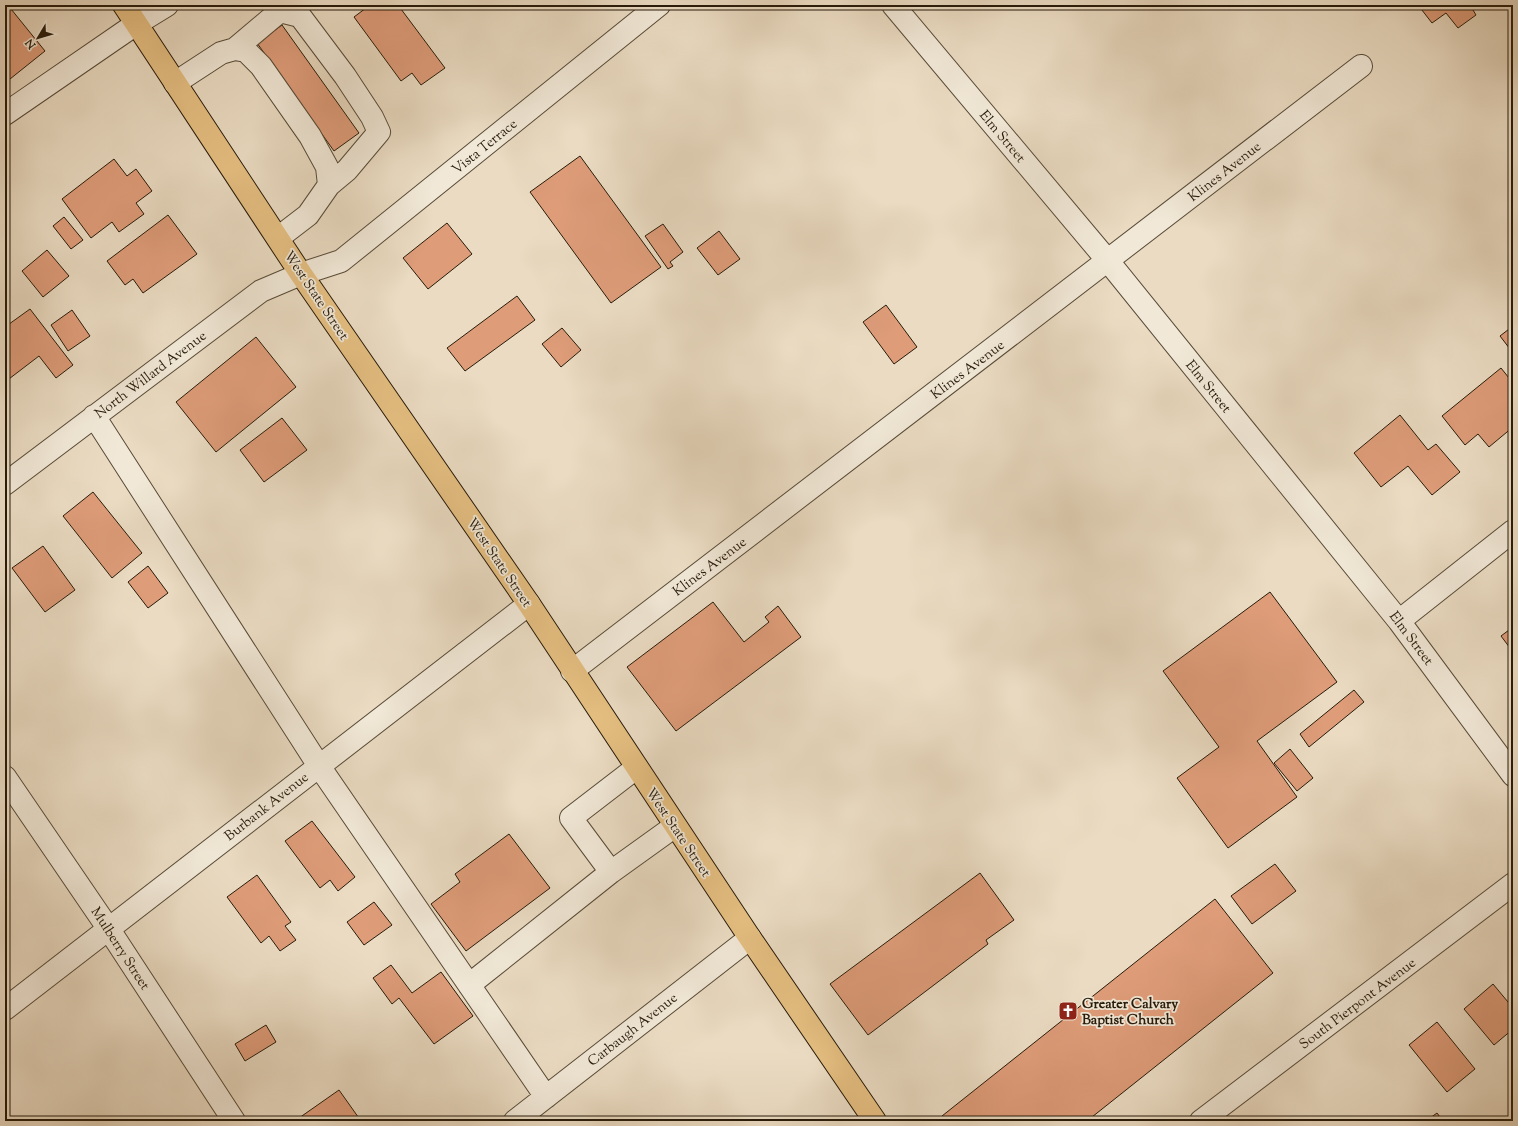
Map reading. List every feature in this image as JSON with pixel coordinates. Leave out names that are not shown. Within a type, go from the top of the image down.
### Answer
[{"type":"main road","name":"West State Street","points":[[124,5],[301,274],[529,604],[636,768],[875,1121]]},
{"type":"street","points":[[5,114],[136,24],[167,5]]},
{"type":"street","name":"Vista Terrace","points":[[301,274],[341,261],[658,5]]},
{"type":"street","name":"Elm Street","points":[[893,5],[1108,261],[1399,621],[1513,775]]},
{"type":"street","points":[[175,83],[221,53],[236,49],[280,11],[296,11],[345,76],[372,117],[379,132],[356,161],[329,185],[308,215],[278,238]]},
{"type":"street","points":[[236,49],[246,51],[261,66],[310,136],[327,167],[329,185]]},
{"type":"street","name":"Klines Avenue","points":[[572,671],[1361,66]]},
{"type":"street","name":"North Willard Avenue","points":[[5,484],[261,290],[301,274]]},
{"type":"street","points":[[94,416],[319,766],[546,1097]]},
{"type":"street","points":[[1399,621],[1513,531]]},
{"type":"street","name":"Burbank Avenue","points":[[5,1009],[529,604]]},
{"type":"street","points":[[611,872],[571,818],[636,768]]},
{"type":"street","name":"Mulberry Street","points":[[5,777],[108,928],[234,1121]]},
{"type":"street","points":[[469,985],[611,872],[675,826]]},
{"type":"street","name":"South Pierpont Avenue","points":[[1201,1121],[1513,884]]},
{"type":"street","name":"Carbaugh Avenue","points":[[515,1121],[750,938]]},
{"type":"building","points":[[370,5],[398,5],[445,68],[421,85],[412,73],[401,81],[354,17]]},
{"type":"building","points":[[1418,5],[1480,5],[1473,10],[1476,15],[1458,28],[1446,13],[1432,23]]},
{"type":"building","points":[[11,9],[45,51],[5,83],[5,14]]},
{"type":"building","points":[[282,25],[359,133],[334,151],[257,43]]},
{"type":"building","points":[[580,156],[661,267],[611,303],[530,192]]},
{"type":"building","points":[[114,159],[127,176],[136,169],[152,191],[136,203],[144,214],[119,232],[112,222],[91,238],[62,199]]},
{"type":"building","points":[[168,215],[197,254],[143,293],[133,279],[125,285],[107,261]]},
{"type":"building","points":[[64,217],[83,240],[71,249],[53,226]]},
{"type":"building","points":[[447,223],[472,254],[428,289],[403,258]]},
{"type":"building","points":[[663,224],[683,252],[670,262],[673,266],[668,269],[645,236]]},
{"type":"building","points":[[719,231],[740,259],[718,275],[697,248]]},
{"type":"building","points":[[47,250],[69,276],[43,297],[22,271]]},
{"type":"building","points":[[517,296],[535,320],[465,371],[447,348]]},
{"type":"building","points":[[886,305],[917,347],[894,364],[863,322]]},
{"type":"building","points":[[30,309],[73,365],[56,378],[39,356],[5,382],[5,327]]},
{"type":"building","points":[[72,310],[90,336],[68,351],[51,325]]},
{"type":"building","points":[[1513,326],[1513,353],[1500,336]]},
{"type":"building","points":[[562,328],[581,350],[561,367],[542,344]]},
{"type":"building","points":[[256,337],[296,387],[216,452],[176,402]]},
{"type":"building","points":[[1501,368],[1513,383],[1513,427],[1489,447],[1478,434],[1465,445],[1442,416]]},
{"type":"building","points":[[1400,415],[1428,450],[1436,444],[1460,472],[1432,495],[1408,466],[1381,487],[1354,453]]},
{"type":"building","points":[[282,418],[307,450],[264,482],[240,450]]},
{"type":"building","points":[[93,492],[142,553],[112,578],[63,516]]},
{"type":"building","points":[[43,546],[75,590],[45,612],[12,568]]},
{"type":"building","points":[[148,566],[168,593],[148,608],[128,582]]},
{"type":"building","points":[[1270,592],[1337,682],[1257,741],[1297,797],[1228,848],[1177,778],[1219,747],[1163,671]]},
{"type":"building","points":[[713,602],[744,642],[769,622],[765,617],[778,606],[801,637],[676,731],[627,667]]},
{"type":"building","points":[[1513,627],[1513,652],[1501,636]]},
{"type":"building","points":[[1354,690],[1364,702],[1309,747],[1300,734]]},
{"type":"building","points":[[1290,749],[1313,778],[1297,791],[1274,763]]},
{"type":"building","points":[[312,821],[355,877],[338,891],[330,880],[320,888],[285,841]]},
{"type":"building","points":[[509,834],[550,888],[466,951],[431,904],[460,882],[455,874]]},
{"type":"building","points":[[1275,864],[1296,891],[1252,924],[1231,896]]},
{"type":"building","points":[[980,873],[1014,920],[986,940],[988,944],[868,1035],[830,984]]},
{"type":"building","points":[[257,875],[291,922],[285,926],[296,940],[280,951],[269,936],[261,943],[227,897]]},
{"type":"building","points":[[1215,899],[1273,973],[1087,1121],[946,1121],[942,1116]]},
{"type":"building","points":[[374,902],[392,925],[364,945],[347,922]]},
{"type":"building","points":[[391,965],[412,993],[441,972],[473,1016],[434,1044],[399,998],[392,1004],[373,978]]},
{"type":"building","points":[[1493,984],[1513,1008],[1513,1029],[1494,1045],[1464,1009]]},
{"type":"building","points":[[1437,1022],[1475,1069],[1447,1092],[1409,1045]]},
{"type":"building","points":[[266,1025],[276,1042],[245,1061],[235,1044]]},
{"type":"building","points":[[339,1090],[361,1121],[301,1121],[299,1118]]},
{"type":"building","points":[[1437,1113],[1443,1121],[1426,1121]]},
{"type":"place","name":"Greater Calvary Baptist Church","points":[[1068,1011]]}]
